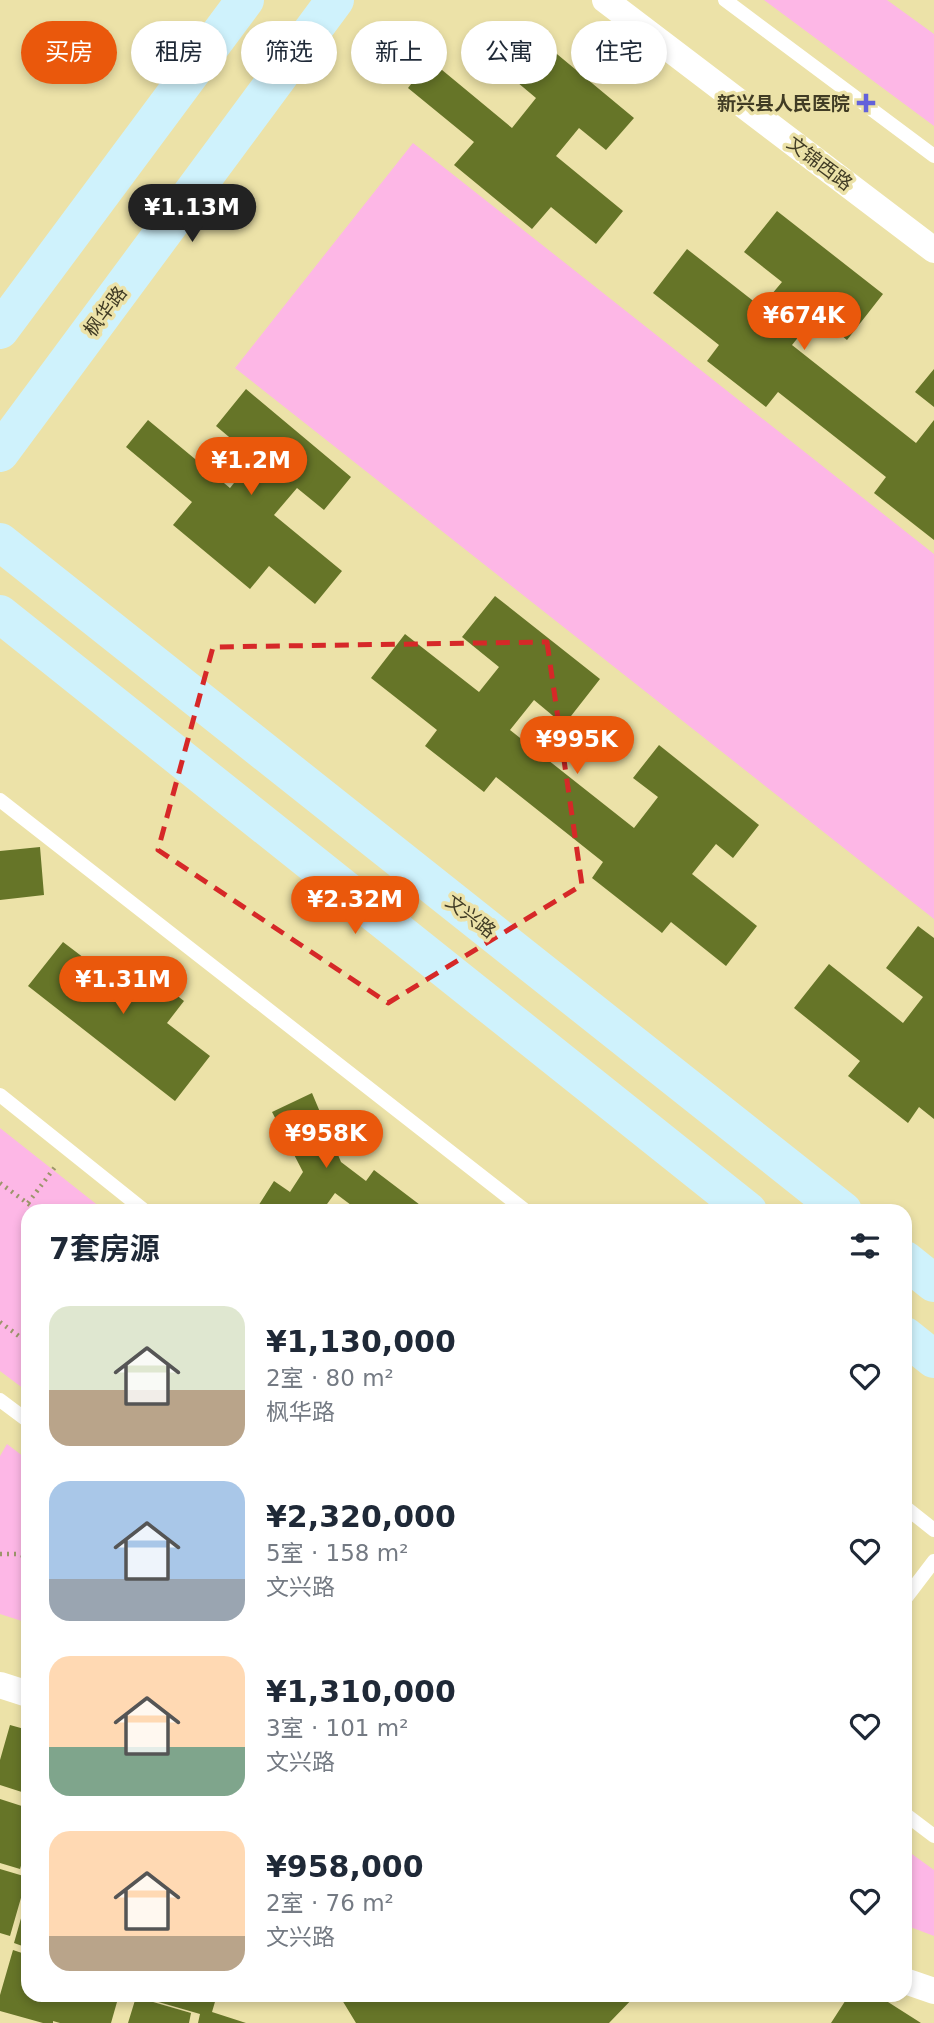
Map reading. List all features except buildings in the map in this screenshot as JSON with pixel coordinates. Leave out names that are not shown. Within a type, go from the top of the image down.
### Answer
[{"type":"street","points":[[0,330],[245,0]]},
{"type":"street","name":"枫华路","points":[[0,453],[335,0]]},
{"type":"street","name":"文锦西路","points":[[605,0],[934,250]]},
{"type":"street","name":"文兴路","points":[[0,542],[834,1204]]},
{"type":"street","points":[[0,614],[739,1204]]},
{"type":"street","points":[[912,1266],[934,1283]]},
{"type":"street","points":[[912,1342],[934,1359]]},
{"type":"street","points":[[0,1685],[21,1692]]},
{"type":"street","points":[[912,1983],[934,1991]]},
{"type":"lane","points":[[725,0],[934,156]]},
{"type":"lane","points":[[0,800],[517,1204]]},
{"type":"lane","points":[[0,1095],[136,1204]]},
{"type":"lane","points":[[0,1400],[21,1416]]},
{"type":"lane","points":[[912,1513],[934,1530]]},
{"type":"lane","points":[[912,1590],[934,1561]]},
{"type":"lane","points":[[912,1819],[934,1836]]},
{"type":"path","points":[[0,1183],[28,1203],[68,1149]]},
{"type":"path","points":[[0,1322],[21,1338]]},
{"type":"path","points":[[0,1554],[21,1555]]},
{"type":"highlighted area","points":[[547,642],[582,885],[388,1003],[158,850],[213,647]]},
{"type":"shaded area","points":[[764,0],[887,0],[934,34],[934,126]]},
{"type":"shaded area","points":[[413,143],[934,554],[934,919],[235,368]]},
{"type":"shaded area","points":[[0,1128],[96,1204],[21,1204],[21,1387],[0,1371]]},
{"type":"shaded area","points":[[7,1444],[21,1455],[21,1621],[0,1614],[0,1456]]},
{"type":"shaded area","points":[[912,1854],[934,1870],[934,1936],[912,1928]]},
{"type":"place","name":"新兴县人民医院","points":[[866,103]]}]
